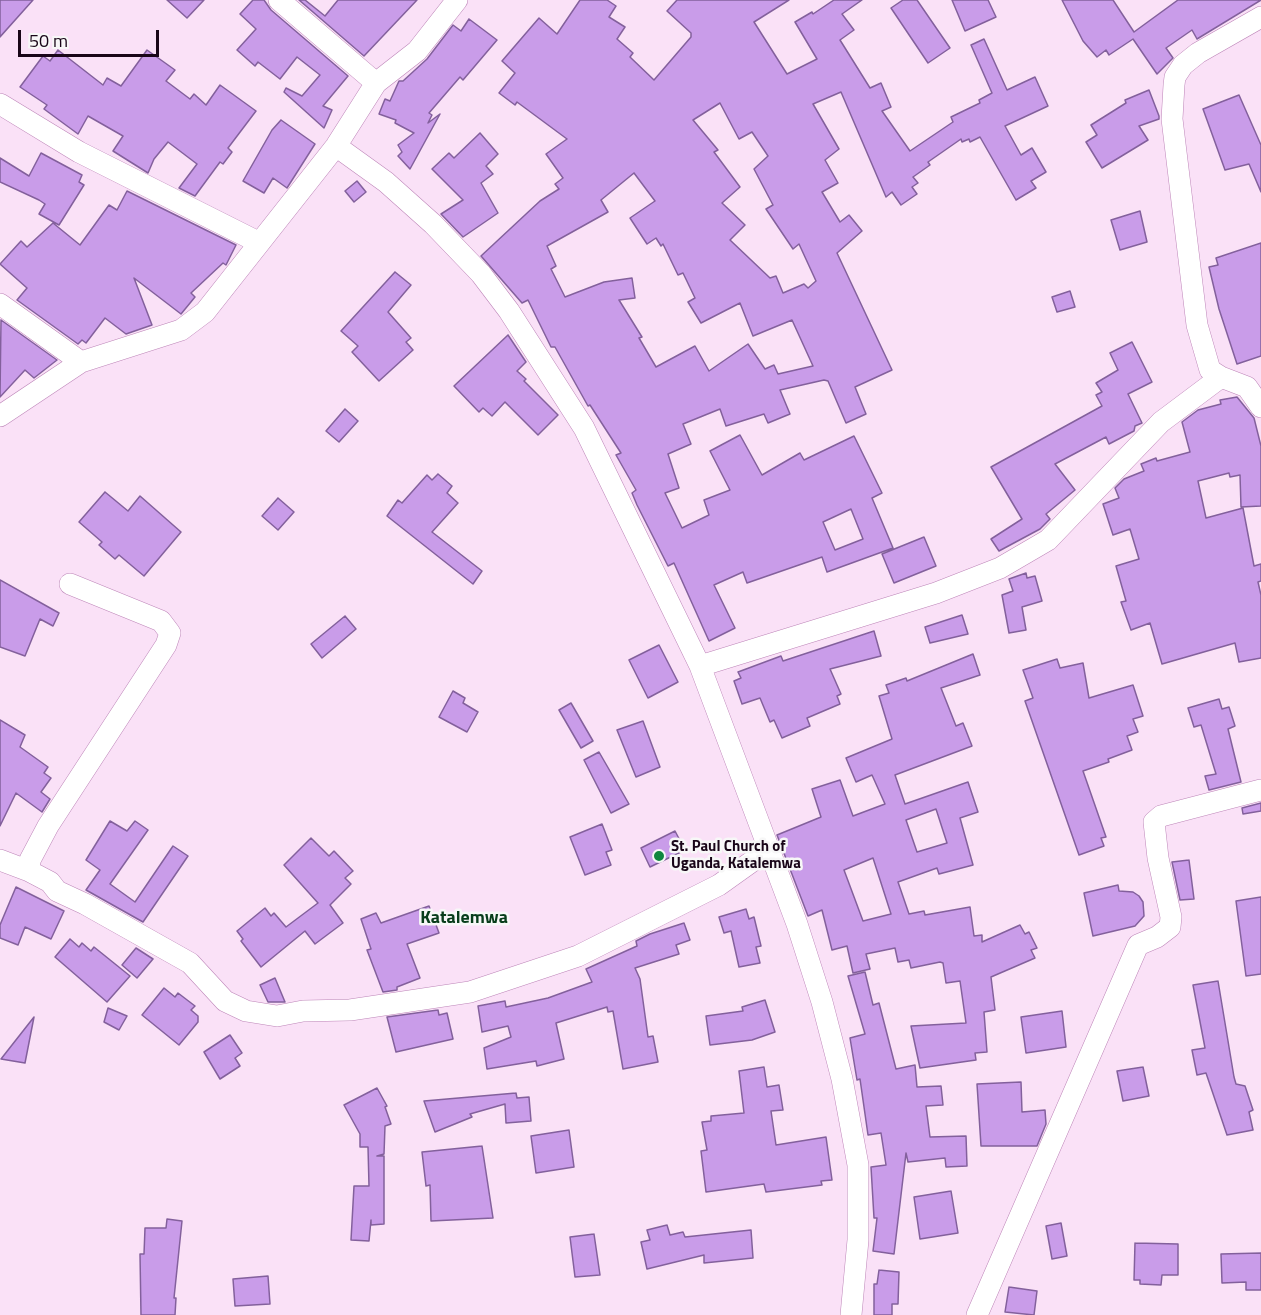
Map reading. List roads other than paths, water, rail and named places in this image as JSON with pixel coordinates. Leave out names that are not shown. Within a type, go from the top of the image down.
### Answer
[{"type":"street","points":[[279,0],[376,83]]},
{"type":"street","points":[[0,417],[81,362],[154,340],[191,324],[220,294],[258,242],[336,146],[376,83],[417,51],[457,0]]},
{"type":"street","points":[[1261,17],[1198,53],[1183,65],[1175,77],[1172,119],[1197,324],[1210,369],[1221,377],[1254,384],[1261,407]]},
{"type":"street","points":[[0,104],[80,152],[258,242]]},
{"type":"street","points":[[336,146],[386,182],[434,224],[481,274],[509,312],[584,428],[700,666],[798,924],[842,1079],[858,1165],[858,1240],[851,1315]]},
{"type":"street","points":[[0,304],[81,362]]},
{"type":"street","points":[[700,666],[936,593],[1000,568],[1048,540],[1161,422],[1221,377]]},
{"type":"street","points":[[29,871],[30,860],[48,826],[166,645],[170,633],[161,621],[70,584]]},
{"type":"street","points":[[977,1315],[1138,945],[1157,937],[1170,927],[1171,917],[1158,858],[1154,822],[1161,816],[1261,790]]},
{"type":"street","points":[[0,860],[50,882],[57,891],[85,904],[190,963],[225,1001],[246,1011],[278,1016],[303,1011],[350,1010],[448,996],[516,978],[578,956],[645,924],[720,885],[768,849]]},
{"type":"place","name":"St. Paul Church of Uganda, Katalemwa","points":[[659,856]]},
{"type":"district","name":"Katalemwa","points":[[464,919]]}]
